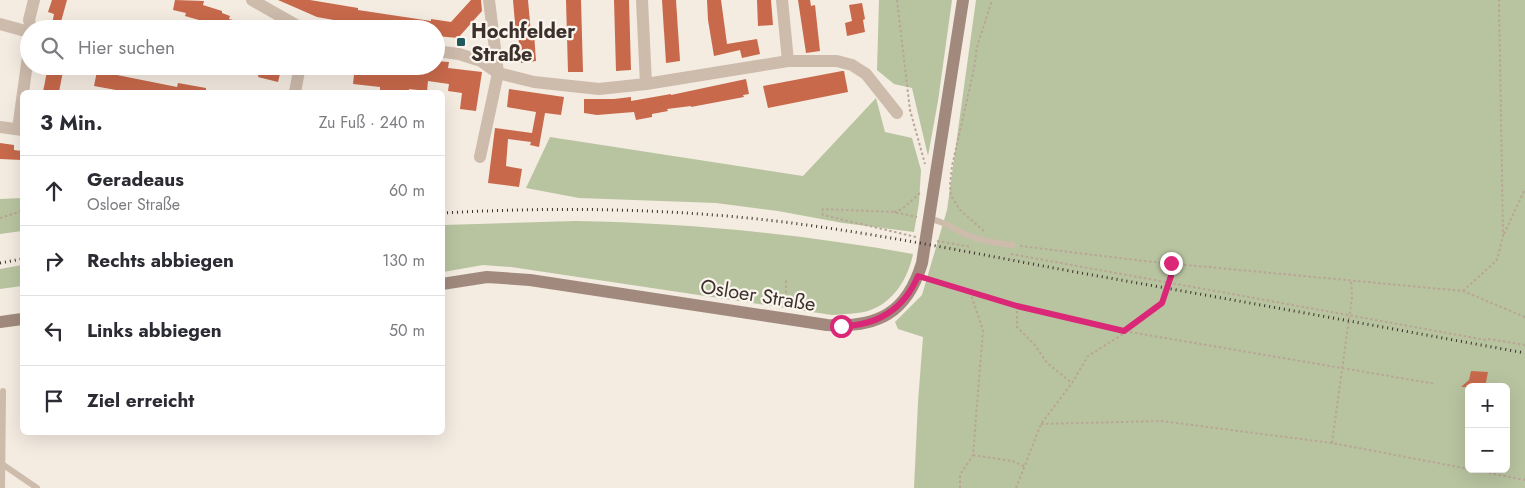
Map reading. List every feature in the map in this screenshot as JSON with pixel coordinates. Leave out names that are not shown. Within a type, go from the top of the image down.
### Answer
[{"type":"main road","name":"Osloer Straße","points":[[446,283],[487,277],[530,280],[841,326],[873,322],[888,314],[902,303],[909,294],[918,276],[924,256],[926,219],[963,0]]},
{"type":"main road","points":[[0,322],[20,319]]},
{"type":"street","points":[[29,20],[34,0]]},
{"type":"street","points":[[252,0],[287,20]]},
{"type":"street","points":[[480,157],[498,73],[489,0]]},
{"type":"street","points":[[642,0],[646,84]]},
{"type":"street","points":[[782,0],[788,61]]},
{"type":"street","points":[[0,24],[20,28]]},
{"type":"street","points":[[445,52],[459,54],[481,61],[498,73],[534,82],[599,89],[646,84],[788,61],[837,61],[852,65],[866,74],[897,113]]},
{"type":"street","points":[[24,90],[26,75]]},
{"type":"street","points":[[295,90],[298,75]]},
{"type":"street","points":[[0,127],[20,129]]},
{"type":"lane","points":[[926,219],[944,222],[958,231],[989,242],[1013,245]]},
{"type":"lane","points":[[2,391],[2,488]]},
{"type":"lane","points":[[2,464],[37,488]]},
{"type":"path","points":[[896,0],[910,110],[925,164]]},
{"type":"path","points":[[989,242],[985,232],[960,210],[951,196],[952,166],[974,69],[977,47],[992,0]]},
{"type":"path","points":[[1499,0],[1503,236]]},
{"type":"path","points":[[894,212],[902,209],[914,200],[923,190],[922,199]]},
{"type":"path","points":[[1463,291],[1497,260],[1503,236],[1525,190]]},
{"type":"path","points":[[917,242],[919,236],[900,234],[868,224],[823,214],[822,211],[824,209],[894,212],[926,219]]},
{"type":"path","points":[[0,218],[20,212]]},
{"type":"path","points":[[928,239],[977,248]]},
{"type":"path","points":[[1013,245],[1171,263],[1463,291],[1525,317]]},
{"type":"path","points":[[1006,253],[1476,338],[1525,345]]},
{"type":"path","points":[[1016,488],[1041,424],[1072,383],[1088,356],[1123,334],[1124,331],[1162,303],[1171,276],[1171,263]]},
{"type":"path","points":[[918,276],[1017,306],[1124,331],[1436,384]]},
{"type":"path","points":[[785,319],[786,278]]},
{"type":"path","points":[[1332,443],[1352,297],[1351,280]]},
{"type":"path","points":[[960,488],[960,475],[972,456],[983,330],[972,298],[973,294]]},
{"type":"path","points":[[1017,306],[1017,326],[1035,345],[1047,364],[1072,383]]},
{"type":"path","points":[[1041,424],[1161,421],[1332,443],[1465,468]]},
{"type":"path","points":[[972,456],[1012,461],[1024,466]]},
{"type":"path","points":[[1489,473],[1525,480]]},
{"type":"green space","points":[[879,0],[952,0],[938,101],[928,156],[912,88],[894,84],[877,70]]},
{"type":"green space","points":[[976,0],[1525,0],[1525,488],[914,488],[923,337],[898,329],[895,322],[922,295],[947,210]]},
{"type":"green space","points":[[876,98],[885,132],[912,138],[921,170],[919,203],[914,232],[716,203],[579,198],[526,188],[550,137],[803,176]]},
{"type":"green space","points":[[20,198],[20,231],[0,234],[0,199]]},
{"type":"green space","points":[[575,221],[660,224],[787,235],[913,254],[903,281],[885,302],[868,311],[832,315],[511,267],[483,265],[445,272],[445,225]]},
{"type":"green space","points":[[20,265],[20,286],[0,289],[0,269]]},
{"type":"building","points":[[52,0],[67,0],[61,20],[53,20],[54,14],[48,12]]},
{"type":"building","points":[[175,0],[204,1],[203,5],[222,11],[222,13],[230,16],[229,19],[233,20],[199,20],[185,16],[186,13],[173,10]]},
{"type":"building","points":[[278,0],[310,0],[358,8],[358,10],[424,20],[334,20],[317,17]]},
{"type":"building","points":[[471,0],[481,0],[482,11],[458,38],[445,37],[445,21],[451,22]]},
{"type":"building","points":[[513,0],[528,0],[531,34],[534,33],[536,61],[521,63]]},
{"type":"building","points":[[566,0],[581,0],[583,72],[568,72]]},
{"type":"building","points":[[614,0],[629,0],[631,70],[616,71]]},
{"type":"building","points":[[662,0],[676,0],[680,61],[666,63]]},
{"type":"building","points":[[707,0],[721,0],[727,44],[757,39],[760,54],[742,58],[740,50],[714,56]]},
{"type":"building","points":[[757,0],[771,0],[773,25],[758,26]]},
{"type":"building","points":[[798,0],[810,0],[811,6],[815,5],[820,51],[806,53]]},
{"type":"building","points":[[862,3],[865,32],[847,36],[845,23],[852,21],[849,5]]},
{"type":"building","points":[[445,62],[449,62],[448,68],[482,72],[476,111],[460,109],[462,93],[448,91],[449,84],[428,81],[427,90],[380,90],[380,87],[353,84],[354,75],[445,75]]},
{"type":"building","points":[[844,71],[848,92],[768,108],[763,86]]},
{"type":"building","points":[[46,75],[62,75],[59,90],[43,90]]},
{"type":"building","points":[[96,75],[117,75],[177,87],[178,83],[206,88],[206,90],[116,90],[94,86]]},
{"type":"building","points":[[259,75],[280,75],[278,82],[258,77]]},
{"type":"building","points":[[746,79],[749,94],[743,95],[744,97],[691,107],[667,109],[668,111],[652,114],[652,117],[636,120],[634,112],[597,115],[584,113],[584,99],[631,97],[631,101],[671,95]]},
{"type":"building","points":[[509,89],[564,97],[561,115],[545,113],[539,147],[530,145],[531,142],[508,139],[506,166],[522,169],[519,187],[488,183],[495,128],[532,133],[536,112],[507,107]]},
{"type":"building","points":[[0,143],[14,145],[14,150],[20,151],[20,160],[0,159]]},
{"type":"building","points":[[1471,371],[1488,372],[1486,383],[1466,383],[1469,380]]},
{"type":"railway","points":[[445,213],[564,209],[645,211],[726,216],[806,225],[924,244],[1525,353]]},
{"type":"railway","points":[[0,263],[20,259]]},
{"type":"place","name":"Hochfelder Straße","points":[[461,42]]},
{"type":"route","points":[[841,326],[861,325],[884,317],[902,303],[918,276],[1017,306],[1124,331],[1162,303],[1171,276],[1171,263]]}]
